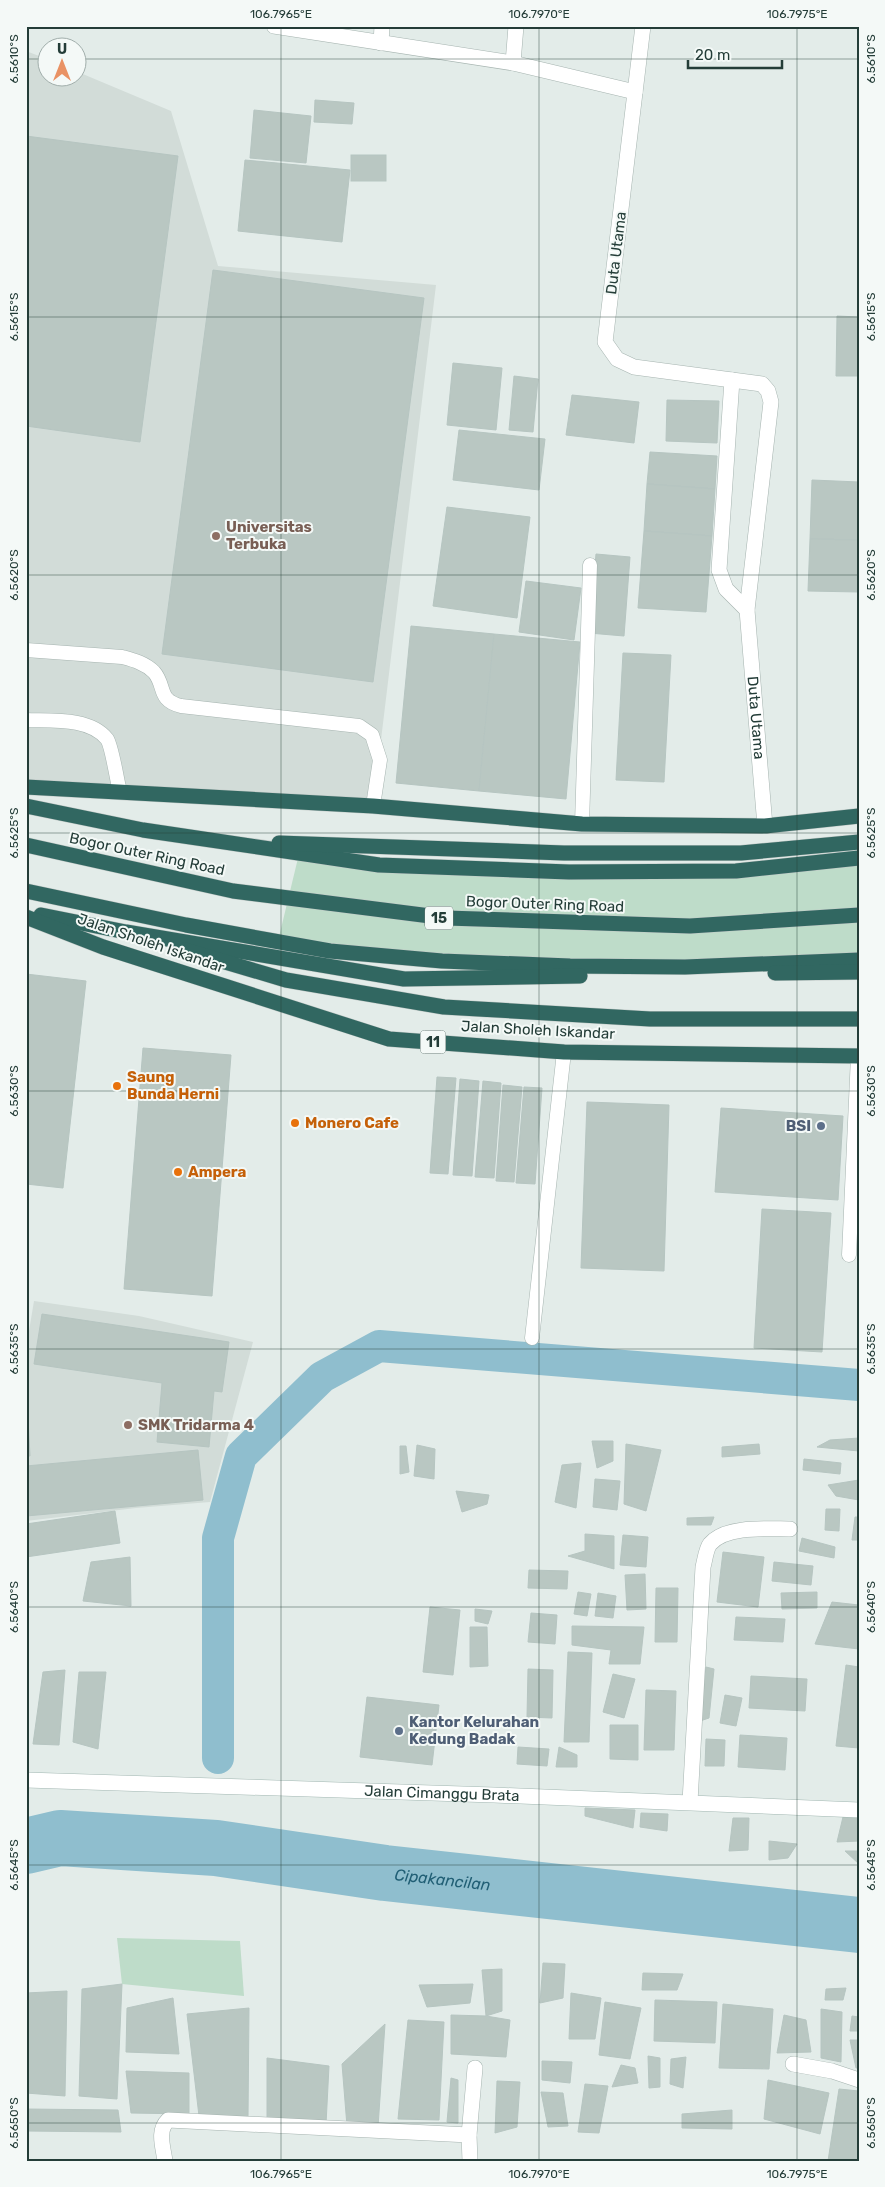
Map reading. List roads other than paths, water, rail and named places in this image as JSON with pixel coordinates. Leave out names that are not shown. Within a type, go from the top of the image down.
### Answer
[{"type":"highway","points":[[26,787],[374,806],[582,824],[765,826],[859,816]]},
{"type":"highway","points":[[26,806],[143,830],[379,865],[568,872],[736,871],[859,858]]},
{"type":"highway","points":[[203,840],[564,853],[741,853],[859,842]]},
{"type":"highway","name":"Bogor Outer Ring Road","points":[[26,846],[233,890],[446,918],[690,926],[859,914]]},
{"type":"highway","points":[[26,890],[186,925],[330,951],[442,961],[570,966],[685,967],[859,960]]},
{"type":"highway","name":"Jalan Sholeh Iskandar","points":[[26,912],[126,932],[404,979],[859,972]]},
{"type":"highway","name":"Jalan Sholeh Iskandar","points":[[26,917],[103,947],[389,1039],[564,1052],[858,1056]]},
{"type":"highway","points":[[126,932],[286,980],[444,1007],[650,1019],[859,1018]]},
{"type":"street","points":[[274,26],[513,63],[635,92]]},
{"type":"street","points":[[381,43],[382,26]]},
{"type":"street","points":[[513,63],[516,26]]},
{"type":"street","name":"Duta Utama","points":[[642,26],[605,342],[616,360],[634,367],[762,384],[768,392],[771,402],[747,610],[765,826]]},
{"type":"street","points":[[732,380],[719,570],[726,589],[747,610]]},
{"type":"street","points":[[690,1802],[703,1567],[710,1544],[721,1536],[749,1528],[790,1530]]},
{"type":"street","name":"Jalan Cimanggu Brata","points":[[26,1780],[690,1802],[859,1810]]},
{"type":"street","points":[[792,2064],[832,2071],[859,2080]]},
{"type":"street","points":[[470,2161],[469,2135],[475,2068]]},
{"type":"street","points":[[165,2161],[161,2131],[163,2125],[168,2120],[469,2135]]},
{"type":"lane","points":[[582,824],[590,565]]},
{"type":"lane","points":[[26,650],[122,657],[134,660],[147,666],[155,674],[164,696],[171,704],[359,726],[372,735],[380,760],[374,806]]},
{"type":"lane","points":[[26,720],[73,723],[94,728],[108,740],[120,792]]},
{"type":"lane","points":[[532,1338],[564,1052]]},
{"type":"lane","points":[[849,1255],[858,1056]]},
{"type":"waterway","points":[[218,1758],[218,1538],[241,1456],[322,1377],[379,1346],[859,1385]]},
{"type":"waterway","name":"Cipakancilan","points":[[26,1846],[60,1838],[216,1848],[385,1873],[859,1925]]},
{"type":"place","name":"Universitas Terbuka","points":[[216,536]]},
{"type":"place","name":"Saung Bunda Herni","points":[[117,1086]]},
{"type":"place","name":"Monero Cafe","points":[[295,1123]]},
{"type":"place","name":"BSI","points":[[821,1126]]},
{"type":"place","name":"Ampera","points":[[178,1172]]},
{"type":"place","name":"SMK Tridarma 4","points":[[128,1425]]},
{"type":"place","name":"Kantor Kelurahan Kedung Badak","points":[[399,1731]]}]
